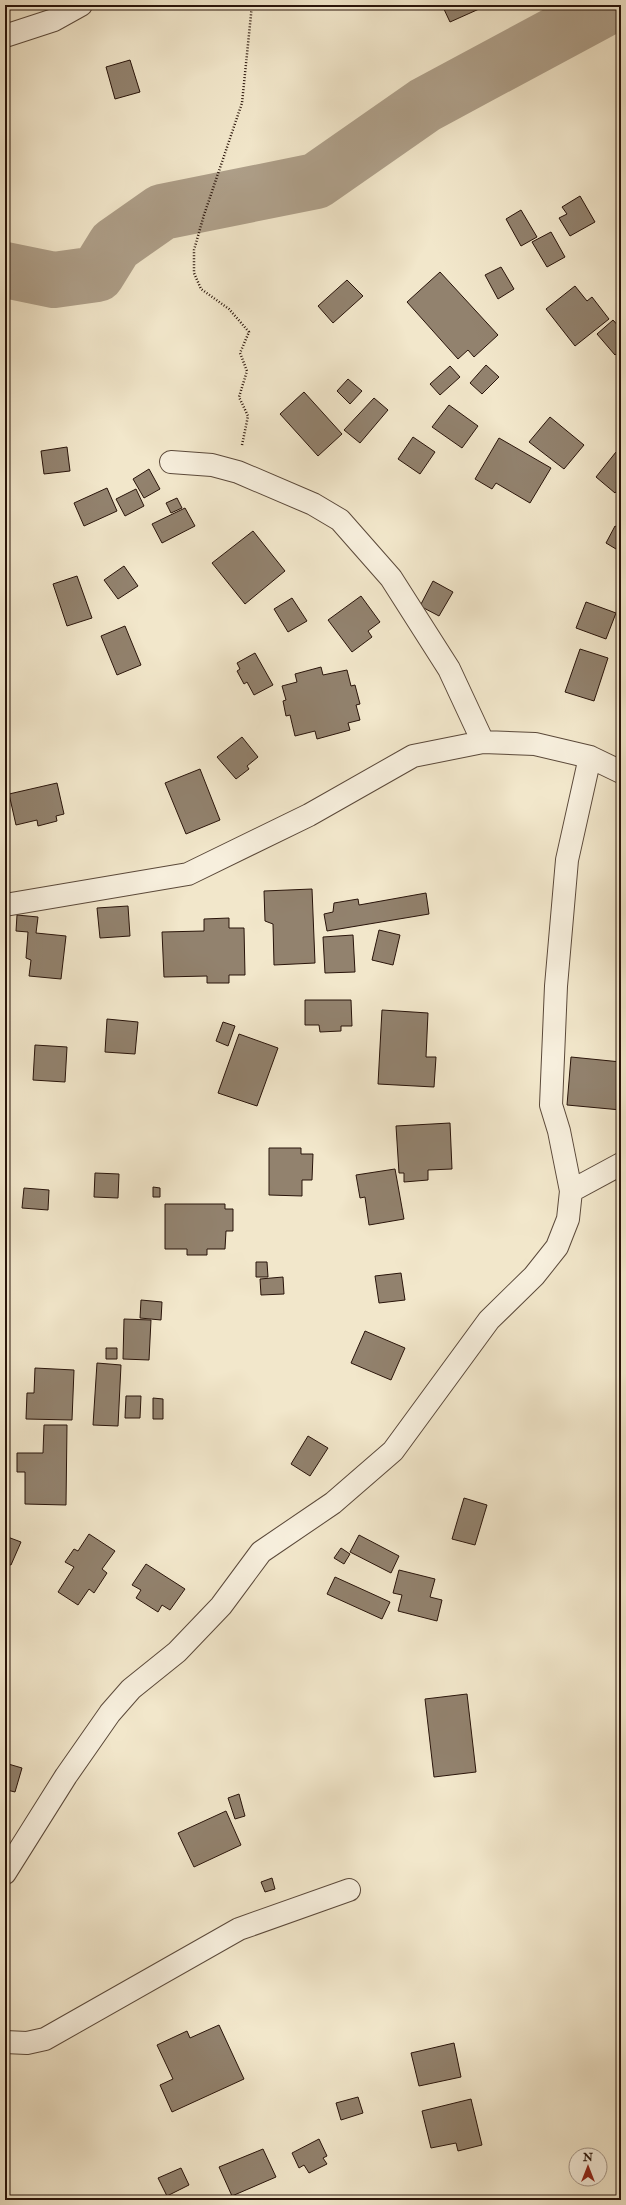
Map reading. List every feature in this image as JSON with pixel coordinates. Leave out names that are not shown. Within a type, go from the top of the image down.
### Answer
[{"type":"street","points":[[5,36],[54,20],[81,5]]},
{"type":"street","points":[[171,462],[212,465],[238,472],[313,504],[340,520],[391,578],[449,669],[483,742]]},
{"type":"street","points":[[5,905],[188,874],[310,815],[413,756],[483,742],[535,744],[590,757],[621,772]]},
{"type":"street","points":[[5,1873],[71,1770],[110,1713],[131,1689],[176,1652],[221,1606],[261,1552],[333,1503],[393,1451],[490,1320],[534,1276],[557,1247],[568,1219],[571,1192],[559,1131],[551,1104],[556,986],[567,860],[590,757]]},
{"type":"street","points":[[571,1192],[621,1164]]},
{"type":"street","points":[[5,2042],[27,2043],[45,2039],[239,1929],[349,1890]]},
{"type":"path","points":[[241,450],[248,416],[239,397],[247,371],[240,352],[249,332],[229,308],[201,289],[194,273],[194,250],[204,215],[242,102],[252,5]]},
{"type":"building","points":[[442,5],[488,5],[450,22]]},
{"type":"building","points":[[130,60],[140,92],[115,99],[106,67]]},
{"type":"building","points":[[580,196],[595,222],[570,236],[559,218],[567,214],[562,207]]},
{"type":"building","points":[[521,210],[537,237],[521,246],[506,219]]},
{"type":"building","points":[[551,232],[565,257],[547,267],[532,242]]},
{"type":"building","points":[[501,267],[514,289],[498,299],[485,275]]},
{"type":"building","points":[[440,272],[498,335],[474,357],[468,350],[458,359],[407,302]]},
{"type":"building","points":[[347,280],[363,296],[333,323],[318,306]]},
{"type":"building","points":[[575,286],[587,301],[592,297],[609,319],[575,346],[546,309]]},
{"type":"building","points":[[613,320],[621,329],[621,350],[615,355],[597,334]]},
{"type":"building","points":[[486,365],[499,377],[482,394],[470,383]]},
{"type":"building","points":[[450,366],[460,377],[440,395],[430,384]]},
{"type":"building","points":[[348,379],[362,391],[350,404],[337,391]]},
{"type":"building","points":[[304,392],[342,434],[318,456],[280,414]]},
{"type":"building","points":[[374,398],[388,410],[360,443],[344,430]]},
{"type":"building","points":[[449,405],[478,426],[462,448],[432,427]]},
{"type":"building","points":[[550,417],[584,445],[564,469],[529,442]]},
{"type":"building","points":[[413,437],[435,452],[420,474],[398,459]]},
{"type":"building","points":[[499,438],[551,468],[530,503],[496,483],[492,489],[475,479]]},
{"type":"building","points":[[67,447],[70,471],[44,474],[41,451]]},
{"type":"building","points":[[616,452],[621,457],[621,486],[615,493],[596,477]]},
{"type":"building","points":[[149,469],[160,489],[144,498],[133,479]]},
{"type":"building","points":[[107,488],[117,511],[84,526],[74,503]]},
{"type":"building","points":[[136,489],[144,506],[125,516],[116,499]]},
{"type":"building","points":[[177,498],[182,508],[171,513],[166,503]]},
{"type":"building","points":[[185,508],[195,526],[162,543],[152,524]]},
{"type":"building","points":[[615,526],[621,529],[621,552],[606,543]]},
{"type":"building","points":[[253,531],[285,571],[245,604],[212,563]]},
{"type":"building","points":[[124,566],[138,586],[118,599],[104,580]]},
{"type":"building","points":[[77,576],[92,618],[67,626],[53,584]]},
{"type":"building","points":[[433,581],[453,592],[439,616],[420,606]]},
{"type":"building","points":[[361,596],[380,622],[368,631],[372,637],[352,652],[328,620]]},
{"type":"building","points":[[292,598],[307,621],[288,632],[274,609]]},
{"type":"building","points":[[586,602],[616,613],[606,639],[576,628]]},
{"type":"building","points":[[125,626],[141,665],[117,675],[101,636]]},
{"type":"building","points":[[580,649],[608,658],[594,701],[565,692]]},
{"type":"building","points":[[255,653],[273,685],[254,695],[247,682],[244,684],[237,671],[240,669],[237,663]]},
{"type":"building","points":[[321,667],[323,675],[347,670],[351,686],[355,685],[360,704],[356,705],[360,720],[348,723],[350,730],[317,739],[315,731],[295,736],[290,715],[286,716],[283,701],[286,700],[282,686],[297,682],[295,674]]},
{"type":"building","points":[[242,737],[258,757],[247,766],[249,769],[236,779],[217,757]]},
{"type":"building","points":[[200,769],[220,820],[186,834],[165,783]]},
{"type":"building","points":[[57,783],[64,814],[56,816],[57,821],[38,826],[37,820],[16,825],[9,794]]},
{"type":"building","points":[[312,889],[315,963],[274,965],[273,924],[265,921],[264,891]]},
{"type":"building","points":[[426,893],[429,914],[327,931],[324,914],[333,912],[334,903],[358,899],[359,905]]},
{"type":"building","points":[[128,906],[130,936],[100,938],[97,908]]},
{"type":"building","points":[[17,915],[38,917],[36,933],[66,936],[61,979],[29,976],[31,960],[26,958],[28,932],[16,931]]},
{"type":"building","points":[[229,918],[229,928],[244,928],[245,975],[229,975],[229,983],[207,983],[207,976],[164,977],[162,932],[204,931],[204,919]]},
{"type":"building","points":[[379,930],[400,935],[393,965],[372,960]]},
{"type":"building","points":[[353,935],[355,972],[325,973],[323,937]]},
{"type":"building","points":[[305,1000],[351,1000],[352,1026],[341,1026],[341,1031],[320,1032],[319,1025],[305,1025]]},
{"type":"building","points":[[382,1010],[428,1013],[426,1057],[436,1057],[434,1087],[378,1084]]},
{"type":"building","points":[[107,1019],[138,1022],[135,1054],[105,1052]]},
{"type":"building","points":[[223,1022],[235,1026],[228,1046],[216,1041]]},
{"type":"building","points":[[239,1034],[278,1048],[257,1106],[218,1093]]},
{"type":"building","points":[[35,1045],[67,1047],[65,1082],[33,1080]]},
{"type":"building","points":[[571,1057],[621,1062],[621,1110],[567,1105]]},
{"type":"building","points":[[450,1123],[452,1169],[428,1170],[428,1180],[404,1182],[404,1173],[399,1173],[396,1126]]},
{"type":"building","points":[[269,1148],[301,1148],[301,1154],[313,1154],[312,1180],[302,1180],[302,1196],[269,1195]]},
{"type":"building","points":[[395,1169],[404,1219],[369,1225],[365,1197],[360,1198],[356,1175]]},
{"type":"building","points":[[95,1173],[119,1174],[118,1198],[94,1197]]},
{"type":"building","points":[[153,1187],[160,1188],[160,1197],[153,1197]]},
{"type":"building","points":[[24,1188],[49,1190],[48,1210],[22,1208]]},
{"type":"building","points":[[165,1204],[225,1204],[225,1209],[233,1209],[233,1231],[226,1231],[225,1249],[207,1249],[207,1255],[187,1255],[187,1249],[165,1249]]},
{"type":"building","points":[[256,1262],[267,1262],[268,1277],[256,1277]]},
{"type":"building","points":[[401,1273],[405,1300],[379,1303],[375,1276]]},
{"type":"building","points":[[283,1277],[284,1294],[261,1295],[260,1279]]},
{"type":"building","points":[[141,1300],[162,1302],[161,1320],[140,1318]]},
{"type":"building","points":[[124,1319],[151,1320],[149,1360],[123,1359]]},
{"type":"building","points":[[365,1331],[405,1348],[391,1380],[351,1363]]},
{"type":"building","points":[[106,1348],[117,1348],[117,1359],[106,1359]]},
{"type":"building","points":[[97,1363],[121,1365],[118,1426],[93,1425]]},
{"type":"building","points":[[35,1368],[74,1370],[72,1420],[26,1419],[27,1393],[34,1393]]},
{"type":"building","points":[[126,1396],[141,1396],[140,1418],[125,1418]]},
{"type":"building","points":[[153,1398],[163,1399],[163,1419],[153,1419]]},
{"type":"building","points":[[44,1425],[67,1425],[66,1505],[25,1504],[25,1472],[17,1472],[17,1453],[43,1453]]},
{"type":"building","points":[[308,1436],[328,1448],[310,1476],[291,1464]]},
{"type":"building","points":[[464,1498],[487,1505],[475,1545],[452,1539]]},
{"type":"building","points":[[89,1534],[115,1551],[102,1569],[107,1573],[94,1593],[89,1589],[78,1605],[58,1592],[74,1567],[65,1562],[74,1549],[78,1551]]},
{"type":"building","points":[[359,1535],[399,1556],[391,1573],[350,1552]]},
{"type":"building","points":[[5,1536],[21,1542],[11,1565],[5,1563]]},
{"type":"building","points":[[341,1548],[350,1554],[344,1564],[334,1558]]},
{"type":"building","points":[[146,1564],[185,1589],[170,1610],[162,1605],[158,1612],[136,1598],[141,1590],[132,1585]]},
{"type":"building","points":[[399,1570],[435,1579],[430,1597],[442,1600],[437,1621],[398,1611],[402,1595],[393,1593]]},
{"type":"building","points":[[335,1577],[390,1602],[382,1619],[327,1594]]},
{"type":"building","points":[[467,1694],[476,1772],[434,1777],[425,1699]]},
{"type":"building","points":[[5,1763],[22,1768],[15,1792],[7,1790],[5,1796]]},
{"type":"building","points":[[239,1794],[245,1816],[235,1819],[228,1798]]},
{"type":"building","points":[[226,1811],[241,1845],[194,1867],[178,1833]]},
{"type":"building","points":[[272,1878],[275,1889],[265,1892],[261,1882]]},
{"type":"building","points":[[219,2025],[244,2079],[172,2112],[160,2085],[173,2079],[157,2045],[187,2031],[190,2038]]},
{"type":"building","points":[[454,2043],[461,2077],[419,2086],[411,2053]]},
{"type":"building","points":[[358,2097],[363,2113],[341,2120],[336,2103]]},
{"type":"building","points":[[471,2099],[482,2145],[458,2151],[456,2143],[431,2148],[422,2111]]},
{"type":"building","points":[[319,2139],[327,2156],[323,2158],[327,2164],[309,2173],[304,2165],[299,2168],[292,2153]]},
{"type":"building","points":[[263,2149],[276,2177],[232,2196],[219,2167]]},
{"type":"building","points":[[181,2168],[189,2185],[167,2196],[158,2178]]},
{"type":"waterway","points":[[5,270],[54,280],[97,274],[115,245],[162,212],[316,181],[425,105],[611,5]]}]
